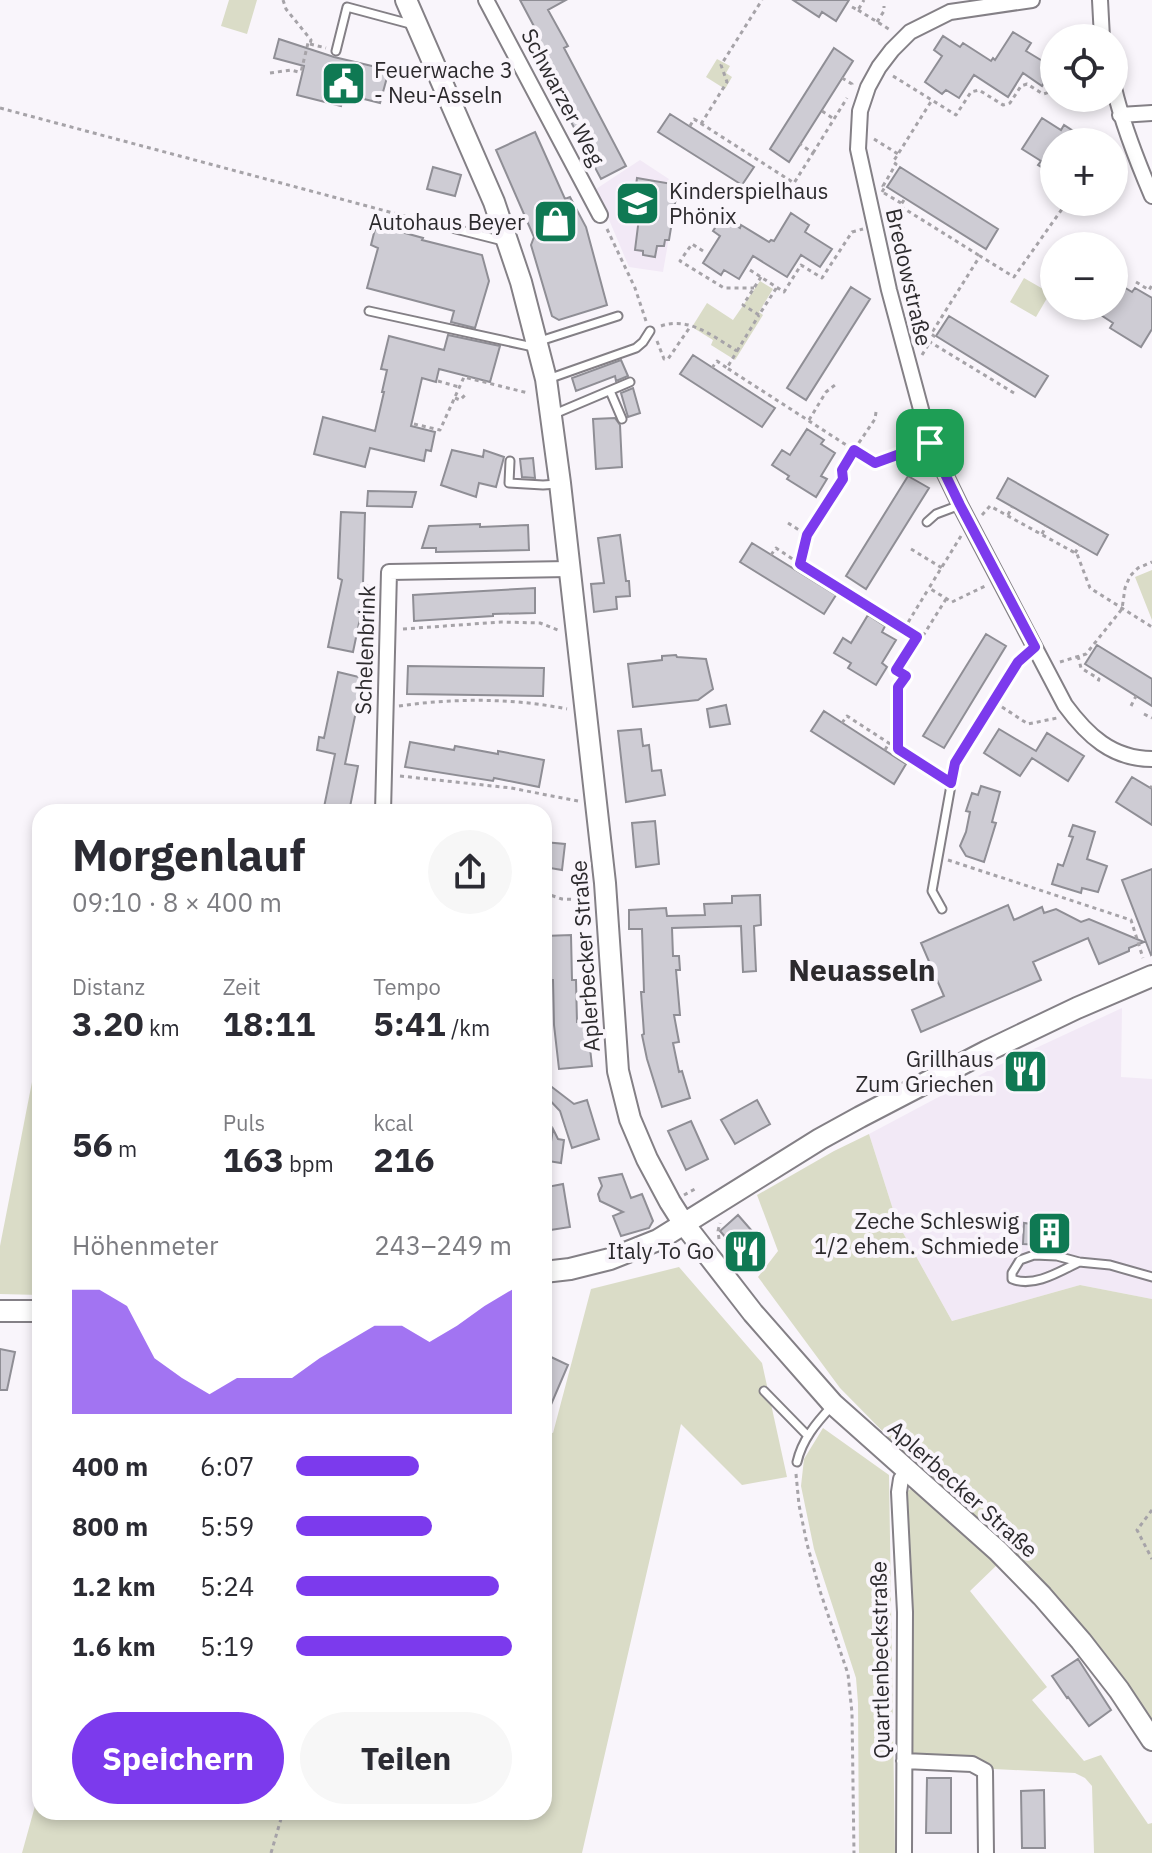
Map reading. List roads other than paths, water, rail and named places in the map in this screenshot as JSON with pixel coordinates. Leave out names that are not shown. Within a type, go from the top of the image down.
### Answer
[{"type":"main road","name":"Aplerbecker Straße","points":[[406,0],[494,202],[521,282],[546,379],[605,883],[618,1071],[630,1119],[647,1159],[684,1224],[753,1313],[833,1404],[998,1551],[1042,1596],[1119,1690],[1152,1740]]},
{"type":"main road","points":[[552,1271],[624,1254],[658,1240],[820,1139],[987,1051],[1077,1008],[1148,967]]},
{"type":"main road","points":[[0,1311],[32,1311]]},
{"type":"street","name":"Schwarzer Weg","points":[[486,0],[600,215]]},
{"type":"street","name":"Bredowstraße","points":[[1032,0],[950,12],[910,32],[879,67],[868,87],[860,111],[858,149],[889,290],[930,443],[1065,705],[1096,740],[1120,753],[1152,759]]},
{"type":"street","points":[[1100,0],[1101,24]]},
{"type":"street","points":[[1119,112],[1152,196]]},
{"type":"street","points":[[1120,115],[1152,113]]},
{"type":"street","name":"Schelenbrink","points":[[383,804],[389,572],[569,569]]},
{"type":"street","name":"Quartlenbeckstraße","points":[[904,1853],[905,1612],[899,1492],[901,1479],[909,1471]]},
{"type":"street","points":[[904,1761],[972,1764],[985,1771],[986,1853]]},
{"type":"lane","points":[[336,51],[347,7],[417,26]]},
{"type":"lane","points":[[424,221],[508,242]]},
{"type":"lane","points":[[369,311],[538,345],[618,316]]},
{"type":"lane","points":[[546,379],[636,348],[653,330]]},
{"type":"lane","points":[[550,416],[630,382]]},
{"type":"lane","points":[[610,391],[622,419]]},
{"type":"lane","points":[[510,461],[509,483],[560,483]]},
{"type":"lane","points":[[927,522],[936,514],[960,505]]},
{"type":"lane","points":[[942,909],[932,891],[955,763],[1018,662],[1035,647]]},
{"type":"lane","points":[[1079,1262],[1053,1275],[1026,1283],[1012,1279],[1020,1260],[1034,1255],[1110,1265],[1152,1277]]},
{"type":"lane","points":[[764,1391],[808,1436]]},
{"type":"lane","points":[[797,1462],[800,1447],[833,1404]]},
{"type":"place","name":"Feuerwache 3 - Neu-Asseln","points":[[343,83]]},
{"type":"place","name":"Kinderspielhaus Phönix","points":[[638,204]]},
{"type":"place","name":"Autohaus Beyer","points":[[556,222]]},
{"type":"place","name":"Grillhaus Zum Griechen","points":[[1025,1072]]},
{"type":"place","name":"Zeche Schleswig 1/2 ehem. Schmiede","points":[[1050,1234]]},
{"type":"place","name":"Italy To Go","points":[[745,1251]]},
{"type":"district","name":"Neuasseln","points":[[862,971]]}]
